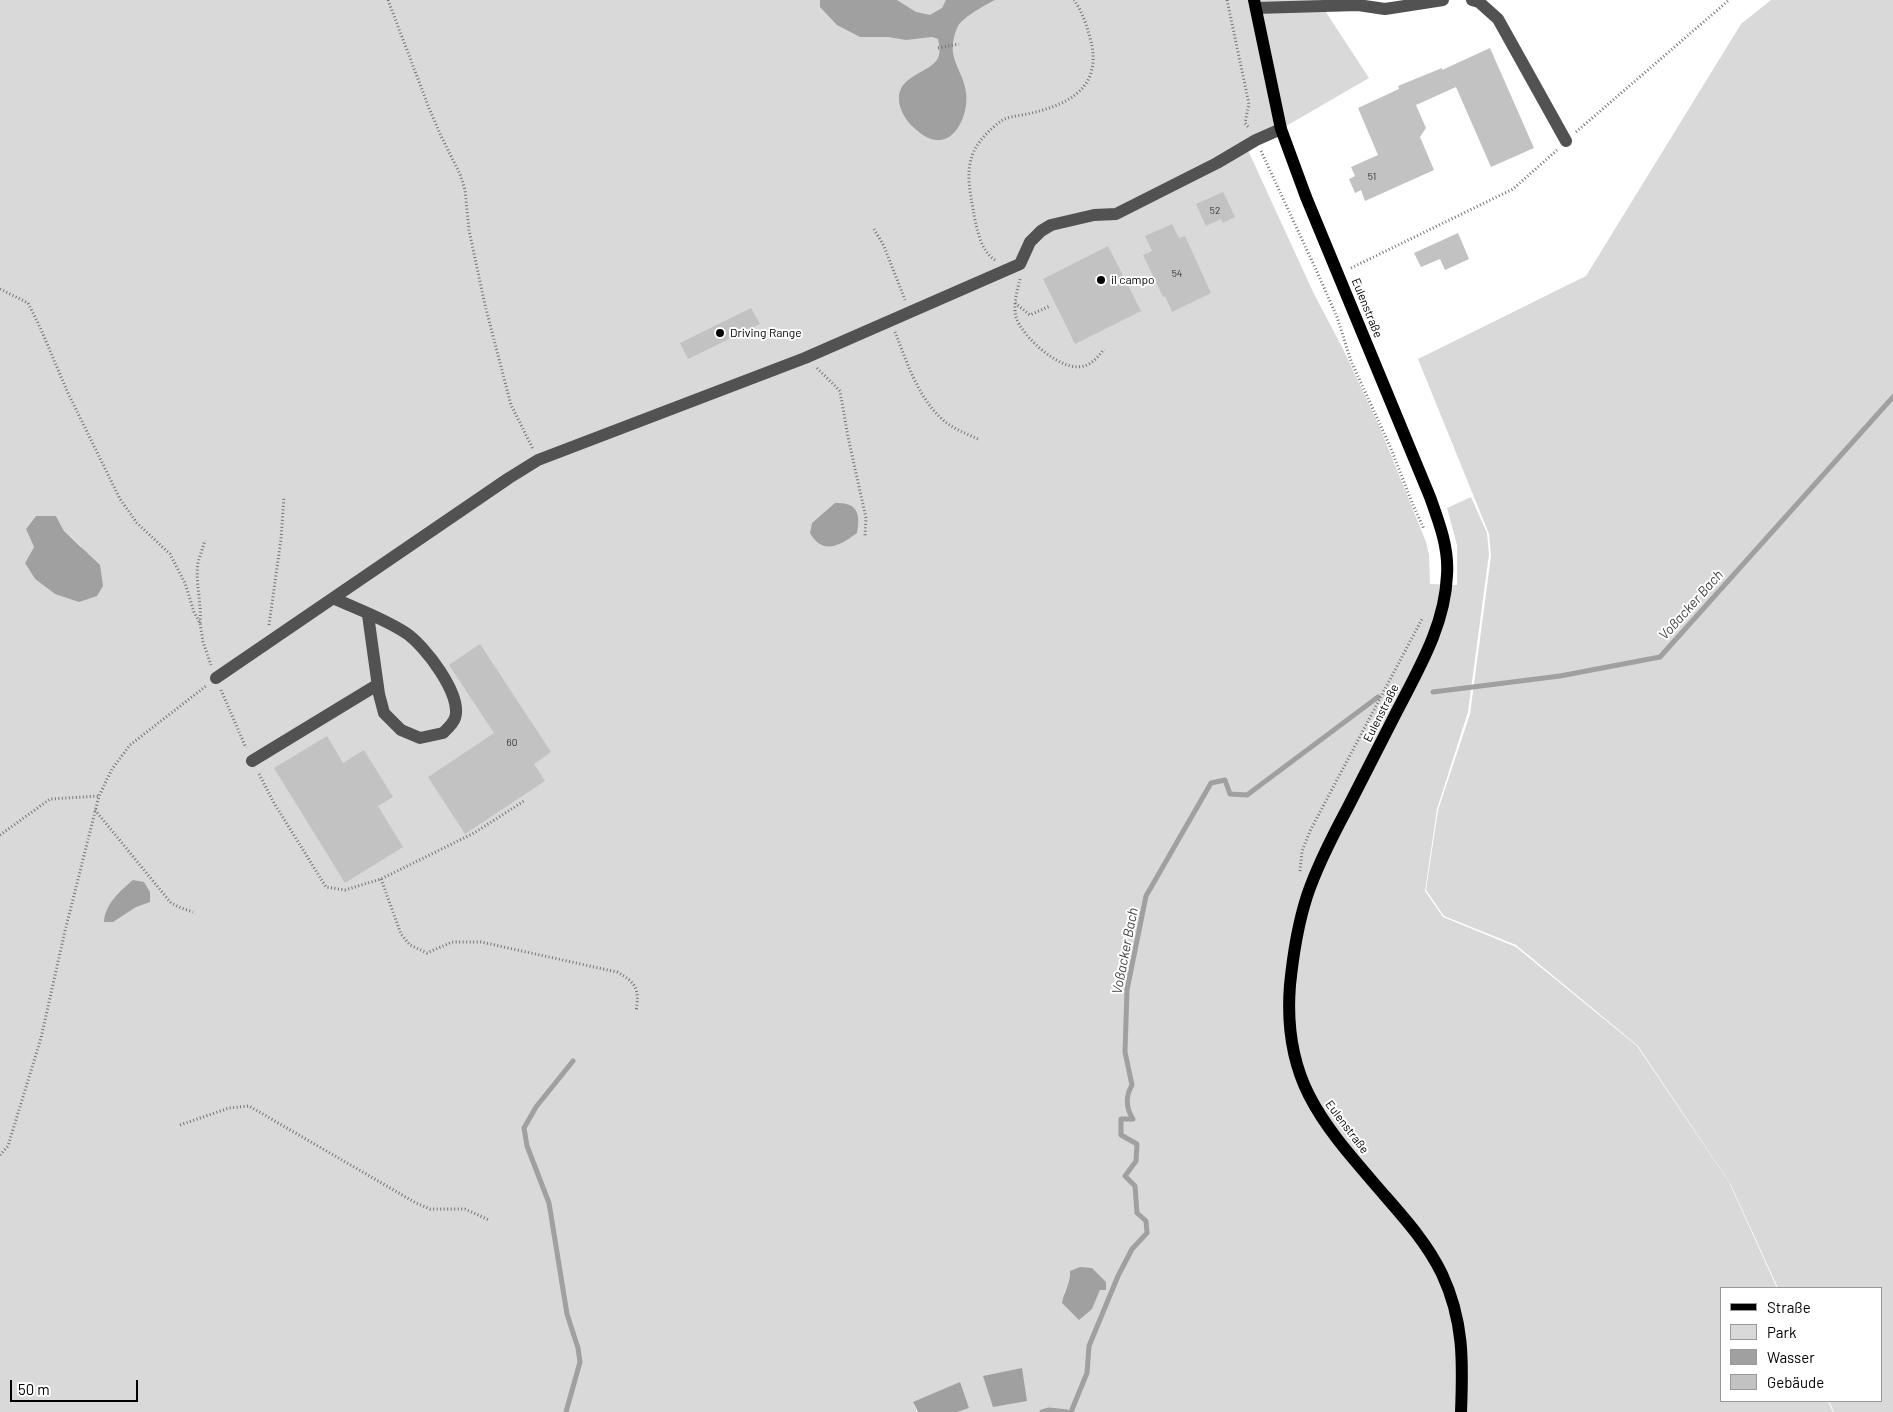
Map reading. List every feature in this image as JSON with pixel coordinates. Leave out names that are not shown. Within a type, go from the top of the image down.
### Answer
[{"type":"main road","name":"Eulenstraße","points":[[1255,4],[1281,129],[1306,198],[1437,515],[1446,549],[1448,573],[1443,608],[1426,655],[1337,827],[1307,895],[1295,946],[1290,987],[1290,1021],[1293,1051],[1302,1082],[1316,1112],[1425,1244],[1442,1275],[1454,1306],[1462,1341],[1461,1412]]},
{"type":"lane","points":[[1255,4],[1358,5],[1385,9],[1443,0]]},
{"type":"lane","points":[[1472,0],[1479,2],[1498,19],[1566,141]]},
{"type":"lane","points":[[216,678],[538,460],[805,358],[1014,266],[1030,242],[1041,231],[1051,225],[1094,215],[1116,214],[1217,163],[1256,140],[1281,129]]},
{"type":"lane","points":[[333,598],[407,633],[426,651],[449,687],[456,702],[455,717],[443,733],[420,738],[400,730],[384,713],[377,685],[368,615]]},
{"type":"lane","points":[[252,761],[377,685]]},
{"type":"path","points":[[388,0],[440,136],[460,174],[465,190],[469,230],[485,305],[511,405],[538,460]]},
{"type":"path","points":[[1074,0],[1090,40],[1092,52],[1093,63],[1086,86],[1073,97],[1053,106],[1002,121],[977,145],[972,155],[968,179],[973,211],[983,245],[991,258],[1014,266],[1020,279],[1015,303],[1016,318],[1030,337],[1043,352],[1067,366],[1083,367],[1095,360],[1104,349]]},
{"type":"path","points":[[1227,0],[1249,104],[1246,123],[1256,140]]},
{"type":"path","points":[[1338,274],[1512,188],[1729,0]]},
{"type":"path","points":[[938,48],[958,44]]},
{"type":"path","points":[[874,229],[884,246],[910,312]]},
{"type":"path","points":[[0,289],[28,303],[40,326],[67,391],[120,499],[137,523],[170,554],[185,583],[200,623],[203,642],[216,678],[243,743],[274,803],[326,887],[345,890],[381,879],[474,833],[524,801]]},
{"type":"path","points":[[1015,303],[1030,315],[1050,306]]},
{"type":"path","points":[[890,320],[911,373],[940,418],[955,429],[978,439]]},
{"type":"path","points":[[805,358],[840,391],[866,518],[865,536]]},
{"type":"path","points":[[268,643],[270,608],[281,539],[284,496]]},
{"type":"path","points":[[200,623],[198,562],[205,540]]},
{"type":"path","points":[[0,1155],[8,1146],[41,1038],[64,935],[99,796],[112,769],[130,745],[216,678]]},
{"type":"path","points":[[0,835],[50,799],[99,796]]},
{"type":"path","points":[[94,810],[172,903],[193,912]]},
{"type":"path","points":[[381,879],[401,934],[410,945],[427,953],[452,942],[481,942],[617,972],[630,979],[636,990],[638,1002],[636,1011]]},
{"type":"path","points":[[180,1125],[229,1108],[249,1106],[416,1203],[430,1209],[465,1209],[490,1220]]},
{"type":"green space","points":[[0,0],[1318,0],[1369,78],[1281,129],[1246,146],[1314,294],[1343,349],[1380,428],[1426,542],[1429,555],[1430,584],[1457,585],[1457,545],[1447,508],[1471,497],[1487,533],[1489,554],[1468,712],[1437,809],[1425,891],[1443,917],[1516,947],[1637,1046],[1729,1182],[1777,1287],[1720,1287],[1720,1402],[1828,1402],[1833,1412],[957,1412],[969,1407],[913,1402],[917,1412],[0,1412]],"holes":[[[36,516],[56,516],[64,531],[81,546],[55,594],[35,579],[25,563],[34,547],[26,529]],[[1071,1280],[1100,1289],[1092,1309],[1064,1293]]]},
{"type":"green space","points":[[1771,0],[1893,0],[1893,1412],[1834,1412],[1829,1402],[1883,1402],[1883,1287],[1778,1287],[1730,1183],[1638,1046],[1516,945],[1444,916],[1426,890],[1438,810],[1470,714],[1491,556],[1489,534],[1418,359],[1586,276],[1741,24]]},
{"type":"water","points":[[820,0],[897,0],[916,12],[930,15],[942,8],[946,0],[995,0],[964,19],[955,32],[953,53],[964,83],[966,99],[961,123],[954,133],[949,137],[938,140],[925,136],[907,121],[899,103],[903,85],[929,67],[938,58],[940,51],[938,39],[932,37],[906,40],[888,37],[860,37],[837,25],[820,7]]},
{"type":"water","points":[[835,503],[848,504],[856,510],[858,514],[857,533],[839,544],[826,546],[815,540],[810,533],[812,523]]},
{"type":"water","points":[[36,516],[56,516],[64,531],[100,565],[103,586],[97,596],[79,602],[55,594],[35,579],[25,563],[34,547],[26,529]]},
{"type":"water","points":[[133,880],[144,882],[150,892],[150,902],[136,907],[113,922],[104,922],[110,904],[118,893]]},
{"type":"water","points":[[1080,1267],[1092,1268],[1106,1282],[1106,1290],[1100,1290],[1092,1309],[1079,1320],[1062,1303],[1070,1271]]},
{"type":"water","points":[[1022,1368],[1027,1401],[993,1407],[983,1376]]},
{"type":"water","points":[[960,1382],[969,1408],[957,1412],[918,1412],[913,1402]]},
{"type":"building","points":[[1490,48],[1534,148],[1491,167],[1456,87],[1416,105],[1426,128],[1420,137],[1434,170],[1365,201],[1361,190],[1355,193],[1349,179],[1355,176],[1351,167],[1378,155],[1358,108],[1399,89],[1398,86],[1442,68],[1442,70]]},
{"type":"building","points":[[1223,192],[1235,217],[1223,223],[1221,219],[1206,226],[1196,204]]},
{"type":"building","points":[[1172,224],[1179,238],[1185,236],[1211,293],[1172,312],[1143,255],[1152,251],[1145,236]]},
{"type":"building","points":[[1458,233],[1469,259],[1445,270],[1440,259],[1421,267],[1414,253]]},
{"type":"building","points":[[1108,246],[1141,311],[1075,344],[1043,279]]},
{"type":"building","name":"Driving Range","points":[[751,308],[760,324],[688,359],[680,343]]},
{"type":"building","points":[[480,644],[551,752],[534,764],[545,781],[465,834],[428,777],[494,733],[449,665]]},
{"type":"building","points":[[327,736],[343,763],[364,750],[393,797],[378,806],[403,847],[345,883],[274,768]]},
{"type":"waterway","name":"Voßacker Bach","points":[[1433,692],[1560,676],[1660,657],[1893,397]]},
{"type":"waterway","name":"Voßacker Bach","points":[[1071,1412],[1087,1373],[1089,1346],[1118,1276],[1132,1249],[1147,1233],[1146,1221],[1137,1213],[1135,1186],[1125,1176],[1136,1161],[1137,1144],[1121,1135],[1121,1119],[1133,1119],[1127,1102],[1132,1085],[1125,1052],[1127,990],[1146,896],[1211,783],[1225,780],[1230,794],[1247,795],[1378,697]]},
{"type":"waterway","points":[[566,1412],[580,1362],[578,1348],[567,1314],[549,1203],[527,1146],[524,1128],[536,1107],[573,1061]]},
{"type":"waterway","name":"Voßacker Bach","points":[[1042,1412],[1049,1410],[1067,1412]]},
{"type":"place","name":"il campo","points":[[1101,280]]},
{"type":"place","name":"Driving Range","points":[[720,333]]}]
